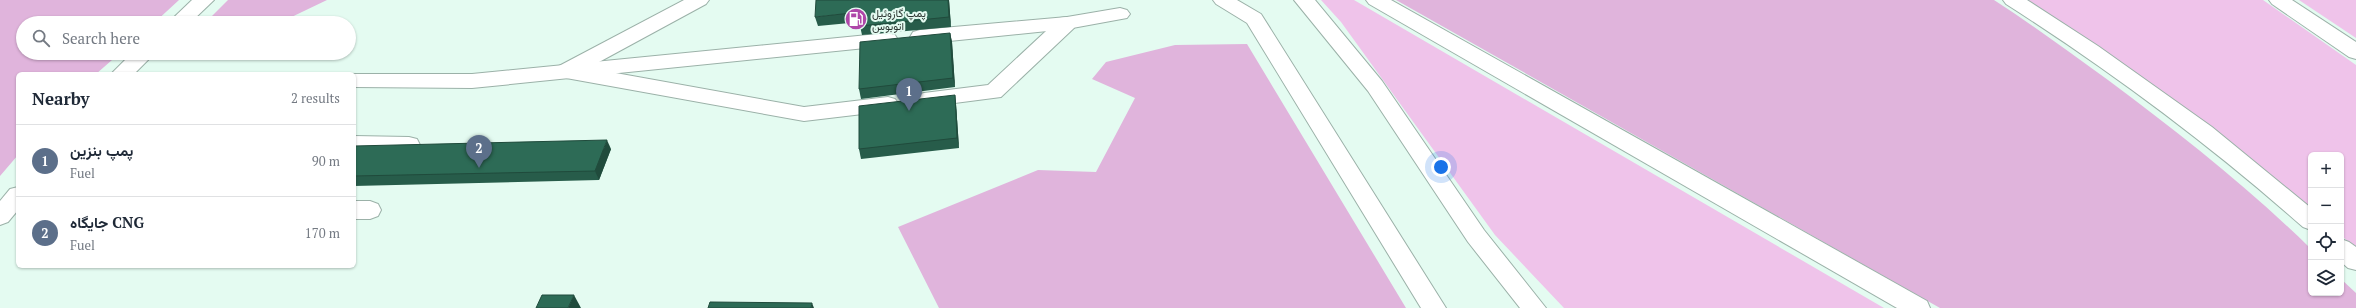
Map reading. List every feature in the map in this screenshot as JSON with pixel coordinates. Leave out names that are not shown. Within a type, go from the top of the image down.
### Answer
[{"type":"main road","points":[[186,16],[204,0]]},
{"type":"main road","points":[[566,71],[699,0]]},
{"type":"main road","points":[[1223,0],[1254,19],[1434,308]]},
{"type":"main road","points":[[1304,0],[1375,86],[1476,236],[1534,308]]},
{"type":"main road","points":[[1376,0],[1918,308]]},
{"type":"main road","points":[[2013,0],[2113,66],[2199,130],[2308,219]]},
{"type":"main road","points":[[2280,0],[2356,52]]},
{"type":"main road","points":[[356,80],[472,81],[1067,23],[1120,14]]},
{"type":"main road","points":[[566,71],[804,114],[994,92],[1067,23]]},
{"type":"main road","points":[[123,72],[137,60]]},
{"type":"main road","points":[[356,144],[409,145]]},
{"type":"main road","points":[[0,216],[16,197]]},
{"type":"main road","points":[[2344,251],[2356,261]]},
{"type":"shaded area","points":[[0,0],[179,0],[162,16],[16,16],[16,60],[112,60],[98,72],[16,72],[16,157],[0,176]]},
{"type":"shaded area","points":[[228,0],[327,0],[294,16],[212,16]]},
{"type":"shaded area","points":[[1321,0],[1354,0],[1884,308],[1564,308],[1495,235],[1341,22]]},
{"type":"shaded area","points":[[1396,0],[1994,0],[2108,80],[2187,140],[2238,182],[2287,226],[2308,246],[2308,296],[2344,296],[2344,282],[2356,293],[2356,308],[1940,308]]},
{"type":"shaded area","points":[[2026,0],[2263,0],[2356,65],[2356,249],[2344,238],[2344,152],[2308,152],[2308,208],[2207,127],[2063,24]]},
{"type":"shaded area","points":[[2299,0],[2356,0],[2356,38]]},
{"type":"shaded area","points":[[1247,44],[1406,308],[939,308],[898,227],[1038,170],[1096,172],[1135,98],[1092,79],[1106,62],[1175,45]]},
{"type":"building","name":"پمپ گازوئیل اتوبوس","points":[[816,0],[948,0],[949,17],[860,26],[860,12],[815,17]]},
{"type":"building","points":[[950,33],[953,78],[859,89],[860,42]]},
{"type":"building","points":[[955,95],[957,138],[859,149],[859,106]]},
{"type":"building","points":[[607,140],[595,171],[356,176],[356,146]]},
{"type":"building","points":[[542,295],[574,295],[568,308],[536,308]]},
{"type":"building","points":[[710,302],[812,303],[811,308],[708,308]]},
{"type":"place","name":"پمپ گازوئیل اتوبوس","points":[[856,19]]},
{"type":"place","name":"پمپ بنزین","points":[[909,111]]},
{"type":"place","name":"جایگاه CNG","points":[[479,168]]}]
